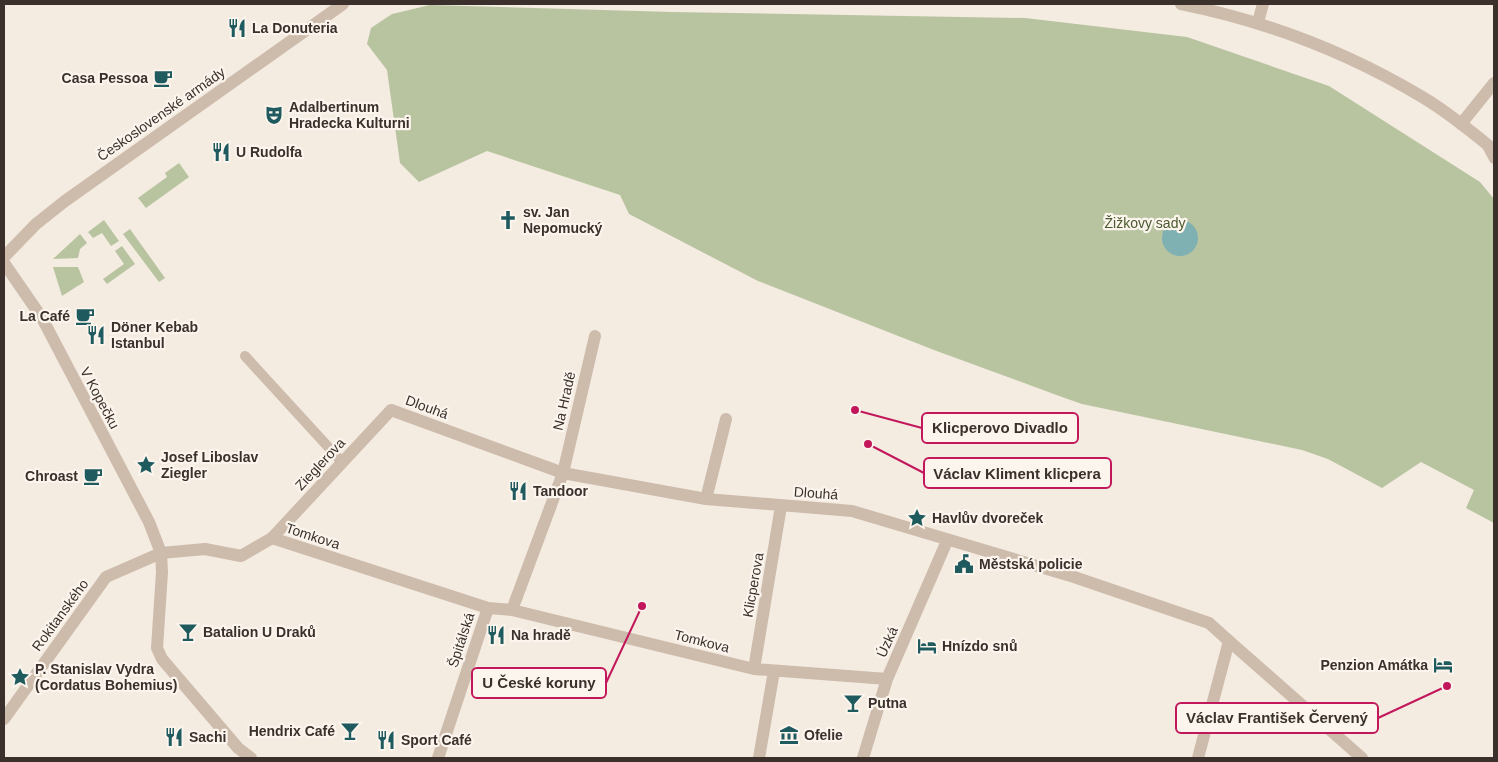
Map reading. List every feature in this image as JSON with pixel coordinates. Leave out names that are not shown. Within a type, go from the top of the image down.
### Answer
[{"type":"street","name":"Československé armády","points":[[4,257],[36,224],[65,201],[343,4]]},
{"type":"street","points":[[1180,4],[1258,22],[1300,37],[1386,77],[1424,98],[1491,145]]},
{"type":"street","points":[[1258,22],[1263,4]]},
{"type":"street","points":[[1465,127],[1493,88]]},
{"type":"street","name":"V Kopečku","points":[[4,263],[42,318],[149,522],[161,552],[162,572],[156,648],[162,659],[206,709],[236,753],[250,758]]},
{"type":"street","name":"Na Hradě","points":[[563,473],[595,336]]},
{"type":"street","name":"Dlouhá","points":[[391,410],[563,473],[706,498],[852,511],[1074,578],[1209,623],[1362,758]]},
{"type":"street","name":"Zieglerova","points":[[272,538],[391,410]]},
{"type":"street","points":[[706,498],[726,419]]},
{"type":"street","points":[[512,610],[563,473]]},
{"type":"street","name":"Klicperova","points":[[754,669],[781,506]]},
{"type":"street","points":[[161,552],[205,549],[241,556],[272,538]]},
{"type":"street","name":"Tomkova","points":[[272,538],[488,608]]},
{"type":"street","name":"Úzká","points":[[863,758],[887,679],[948,541]]},
{"type":"street","name":"Rokitanského","points":[[4,719],[106,577],[161,552]]},
{"type":"street","name":"Špitálská","points":[[438,758],[488,608],[512,610]]},
{"type":"street","name":"Tomkova","points":[[512,610],[754,669],[887,679]]},
{"type":"street","points":[[1198,758],[1229,641]]},
{"type":"street","points":[[759,758],[774,671]]},
{"type":"lane","points":[[1491,145],[1494,159]]},
{"type":"lane","points":[[245,356],[342,462]]},
{"type":"green space","name":"Žižkovy sady","points":[[430,5],[672,12],[1025,18],[1187,37],[1329,86],[1480,182],[1494,199],[1494,523],[1466,508],[1474,490],[1421,462],[1382,488],[1328,459],[1302,450],[1082,404],[934,350],[758,281],[629,214],[620,195],[487,151],[419,182],[400,163],[387,70],[367,44],[371,28],[392,14]]},
{"type":"green space","points":[[179,163],[189,177],[146,208],[138,198],[167,177],[165,173]]},
{"type":"green space","points":[[104,220],[119,241],[111,246],[102,233],[93,238],[88,232]]},
{"type":"green space","points":[[130,229],[165,278],[159,282],[123,234]]},
{"type":"green space","points":[[80,234],[87,243],[80,249],[78,258],[53,259]]},
{"type":"green space","points":[[122,246],[135,264],[107,284],[103,279],[124,264],[115,251]]},
{"type":"green space","points":[[53,267],[78,267],[84,282],[62,296]]},
{"type":"water","points":[[1180,220],[1187,221],[1193,225],[1197,231],[1197,245],[1193,251],[1187,255],[1180,256],[1173,255],[1167,251],[1163,245],[1162,238],[1163,231],[1167,225],[1173,221]]},
{"type":"place","name":"La Donuteria","points":[[237,28]]},
{"type":"place","name":"Casa Pessoa","points":[[163,78]]},
{"type":"place","name":"Adalbertinum Hradecka Kulturni","points":[[274,115]]},
{"type":"place","name":"U Rudolfa","points":[[221,152]]},
{"type":"place","name":"sv. Jan Nepomucký","points":[[508,220]]},
{"type":"place","name":"La Café","points":[[85,316]]},
{"type":"place","name":"Döner Kebab Istanbul","points":[[96,335]]},
{"type":"place","name":"Klicperovo Divadlo","points":[[855,410]]},
{"type":"place","name":"Václav Kliment klicpera","points":[[868,444]]},
{"type":"place","name":"Josef Liboslav Ziegler","points":[[146,465]]},
{"type":"place","name":"Chroast","points":[[93,476]]},
{"type":"place","name":"Tandoor","points":[[518,491]]},
{"type":"place","name":"Havlův dvoreček","points":[[917,518]]},
{"type":"place","name":"Městská policie","points":[[964,564]]},
{"type":"place","name":"U České koruny","points":[[642,606]]},
{"type":"place","name":"Batalion U Draků","points":[[188,632]]},
{"type":"place","name":"Na hradě","points":[[496,635]]},
{"type":"place","name":"Hnízdo snů","points":[[927,646]]},
{"type":"place","name":"Penzion Amátka","points":[[1443,665]]},
{"type":"place","name":"P. Stanislav Vydra (Cordatus Bohemius)","points":[[20,677]]},
{"type":"place","name":"Václav František Červený","points":[[1447,686]]},
{"type":"place","name":"Putna","points":[[853,703]]},
{"type":"place","name":"Hendrix Café","points":[[350,731]]},
{"type":"place","name":"Ofelie","points":[[789,735]]},
{"type":"place","name":"Sachi","points":[[174,737]]},
{"type":"place","name":"Sport Café","points":[[386,740]]}]
